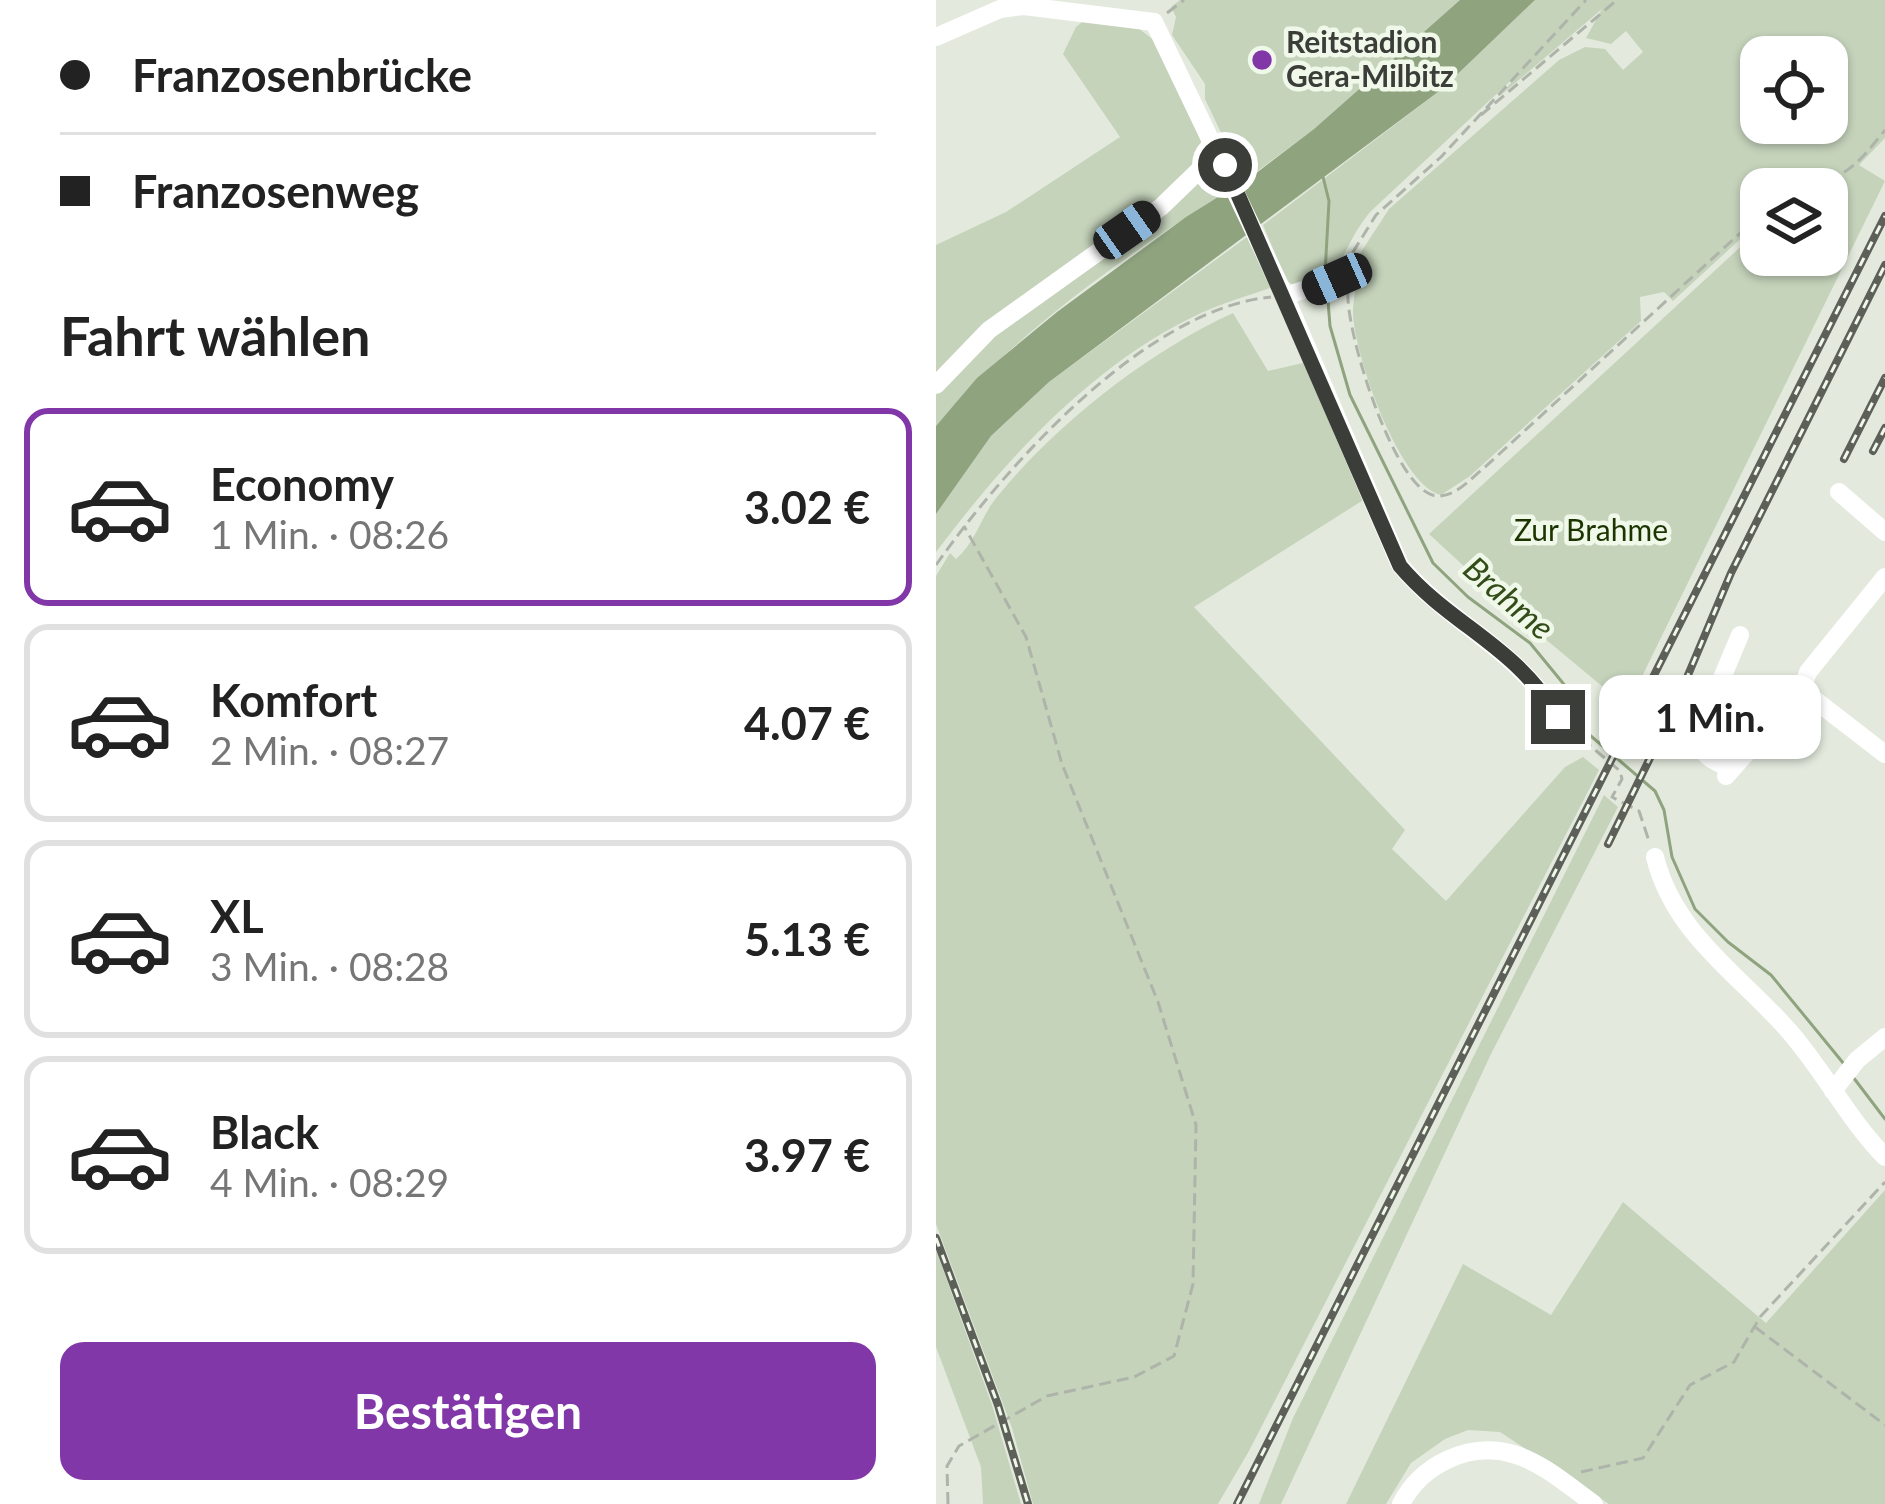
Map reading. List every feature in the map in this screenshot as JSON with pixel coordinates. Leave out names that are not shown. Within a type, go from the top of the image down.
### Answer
[{"type":"street","points":[[936,37],[999,4],[1154,22],[1285,296],[1400,566],[1428,598],[1520,665],[1558,717]]},
{"type":"street","points":[[936,385],[988,330],[1222,158]]},
{"type":"street","points":[[1285,296],[1337,279]]},
{"type":"street","points":[[1839,492],[1885,532]]},
{"type":"street","points":[[1740,635],[1698,735],[1698,746],[1729,773],[1802,690],[1808,672],[1885,577]]},
{"type":"street","points":[[1802,690],[1885,754]]},
{"type":"street","points":[[1654,856],[1678,915],[1790,1031],[1836,1087],[1859,1130],[1885,1157]]},
{"type":"street","points":[[1836,1087],[1857,1060],[1885,1037]]},
{"type":"street","points":[[1401,1504],[1409,1488],[1440,1462],[1477,1450],[1514,1454],[1594,1504]]},
{"type":"path","points":[[1162,19],[1184,0]]},
{"type":"path","points":[[1337,279],[1376,214],[1441,157],[1586,0]]},
{"type":"path","points":[[1467,127],[1617,0]]},
{"type":"path","points":[[1847,168],[1863,157],[1885,130]]},
{"type":"path","points":[[1337,279],[1350,278],[1348,320],[1355,348],[1407,476],[1425,493],[1440,496],[1453,493],[1484,468],[1740,233]]},
{"type":"path","points":[[936,565],[1013,467],[1068,410],[1201,318],[1251,299],[1285,296]]},
{"type":"path","points":[[948,1504],[947,1466],[959,1445],[1047,1396],[1134,1377],[1174,1356],[1193,1283],[1196,1125],[1158,1002],[1062,764],[1026,638],[964,526]]},
{"type":"path","points":[[1558,717],[1620,771],[1622,779],[1612,797],[1639,811],[1654,856]]},
{"type":"path","points":[[1556,1478],[1643,1458],[1690,1385],[1734,1362],[1753,1326],[1885,1182]]},
{"type":"path","points":[[1753,1326],[1885,1425]]},
{"type":"green space","points":[[1180,0],[1460,0],[1314,129],[1244,181],[1205,99],[1205,84],[1172,35],[1176,17],[1171,7]]},
{"type":"green space","points":[[1535,0],[1885,0],[1885,138],[1859,165],[1885,181],[1848,256],[1848,168],[1740,168],[1740,239],[1673,301],[1664,292],[1640,297],[1641,321],[1470,476],[1441,495],[1425,486],[1410,468],[1382,416],[1355,332],[1358,275],[1350,269],[1389,209],[1559,60],[1585,47],[1605,49],[1623,70],[1643,52],[1626,31],[1611,44],[1586,38],[1602,9],[1500,96],[1519,73],[1370,212],[1342,258],[1314,279],[1295,286],[1287,281],[1263,225],[1442,89]]},
{"type":"green space","points":[[1086,19],[1138,28],[1155,41],[1228,191],[1036,327],[936,426],[936,245],[1006,212],[1120,137],[1063,54],[1076,27]]},
{"type":"green space","points":[[1247,237],[1270,288],[1209,309],[1161,334],[1088,386],[1022,449],[936,552],[936,514],[991,436],[1049,382]]},
{"type":"green space","name":"Zur Brahme","points":[[1740,247],[1740,276],[1838,276],[1627,707],[1513,612],[1508,613],[1506,605],[1429,534]]},
{"type":"green space","points":[[1233,313],[1268,371],[1303,363],[1365,499],[1194,607],[1405,830],[1392,849],[1446,901],[1565,767],[1583,757],[1599,770],[1218,1504],[1033,1504],[1012,1428],[936,1224],[936,576],[950,553],[956,559],[963,552],[991,504],[1075,417],[1137,369]]},
{"type":"green space","points":[[1604,795],[1618,807],[1491,1054],[1281,1504],[1259,1504],[1293,1418]]},
{"type":"green space","points":[[1885,1190],[1885,1504],[1609,1504],[1500,1432],[1468,1430],[1445,1439],[1411,1463],[1386,1504],[1346,1504],[1463,1264],[1551,1315],[1623,1202],[1766,1323]]},
{"type":"green space","points":[[936,1250],[992,1405],[1021,1504],[983,1504],[981,1467],[936,1347]]},
{"type":"shaded area","points":[[1460,0],[1535,0],[1442,89],[1049,382],[991,436],[936,514],[936,426],[977,378],[1057,312],[1314,129]]},
{"type":"waterway","name":"Brahme","points":[[1323,177],[1329,201],[1325,274]]},
{"type":"waterway","name":"Brahme","points":[[1327,289],[1330,326],[1350,395],[1433,563],[1468,597],[1530,643],[1576,699],[1585,731],[1655,791],[1664,810],[1672,857],[1695,909],[1771,975],[1844,1064]]},
{"type":"waterway","name":"Brahme","points":[[1853,1077],[1885,1119]]},
{"type":"railway","points":[[1237,1504],[1885,216]]},
{"type":"railway","points":[[1608,844],[1672,713],[1731,573],[1885,265]]},
{"type":"railway","points":[[1844,459],[1885,378]]},
{"type":"railway","points":[[1873,451],[1885,428]]},
{"type":"railway","points":[[936,1238],[998,1405],[1028,1504]]},
{"type":"place","name":"Reitstadion Gera-Milbitz","points":[[1262,60]]},
{"type":"route","points":[[1225,165],[1400,566],[1428,598],[1520,665],[1558,717]]}]
